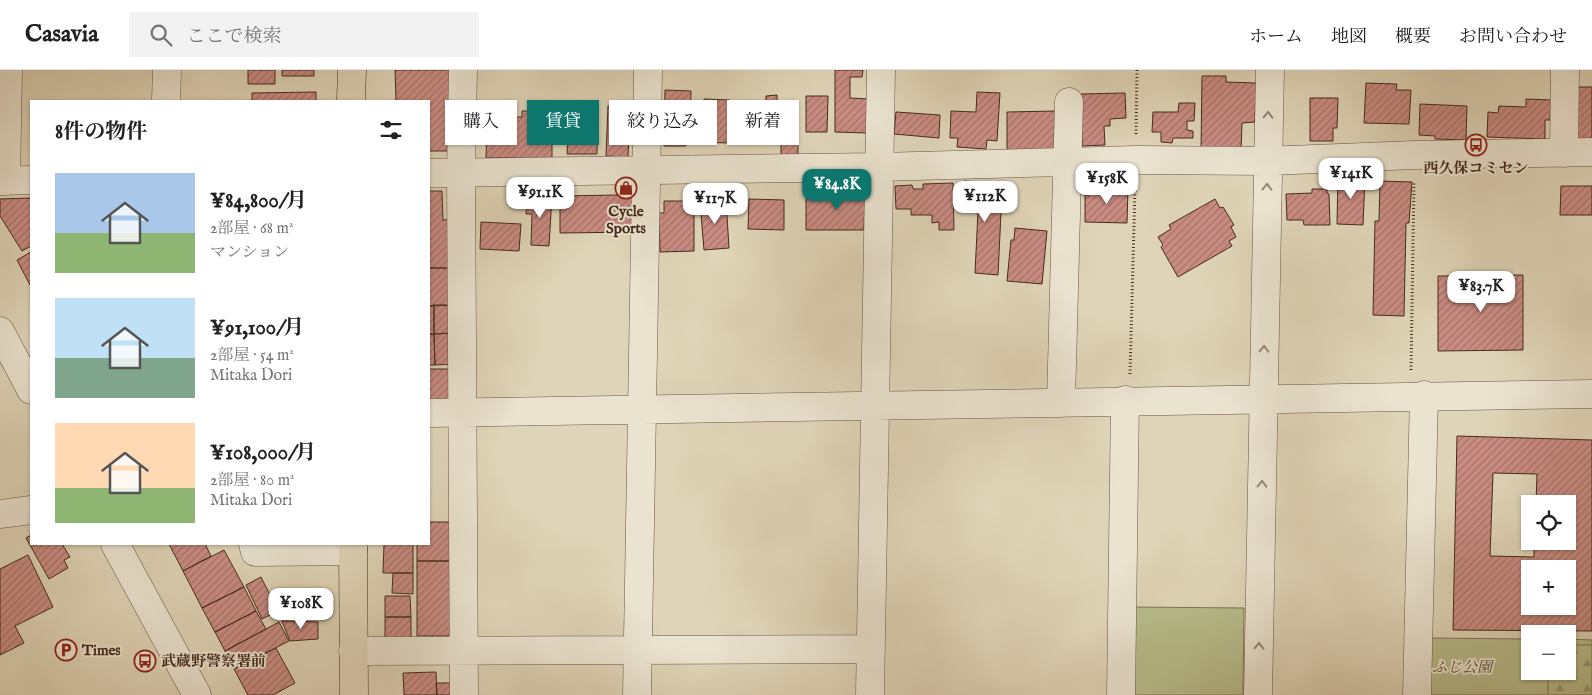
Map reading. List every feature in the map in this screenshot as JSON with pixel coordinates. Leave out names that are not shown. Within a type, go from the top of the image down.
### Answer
[{"type":"main road","points":[[351,100],[352,70]]},
{"type":"main road","points":[[353,547],[354,695]]},
{"type":"street","points":[[8,70],[13,181]]},
{"type":"street","points":[[166,100],[167,70]]},
{"type":"street","points":[[462,70],[464,695]]},
{"type":"street","points":[[637,695],[648,70]]},
{"type":"street","points":[[870,695],[881,70]]},
{"type":"street","points":[[1258,695],[1270,70]]},
{"type":"street","points":[[1564,153],[1565,70]]},
{"type":"street","points":[[1060,403],[1069,102]]},
{"type":"street","points":[[430,173],[879,167],[1136,160],[1267,161],[1414,155],[1592,152]]},
{"type":"street","points":[[0,331],[30,388]]},
{"type":"street","points":[[430,413],[1417,395],[1592,394]]},
{"type":"street","points":[[1416,695],[1417,395]]},
{"type":"street","points":[[1121,695],[1127,400]]},
{"type":"street","points":[[0,514],[30,510]]},
{"type":"street","points":[[116,545],[197,695]]},
{"type":"street","points":[[253,545],[255,552],[353,547]]},
{"type":"street","points":[[353,651],[871,649]]},
{"type":"path","points":[[1127,400],[1136,160],[1137,70]]},
{"type":"path","points":[[1414,155],[1417,395]]},
{"type":"green space","points":[[1132,607],[1244,608],[1243,695],[1130,695]]},
{"type":"green space","name":"ふじ公園","points":[[1429,638],[1521,639],[1521,680],[1576,680],[1576,639],[1592,640],[1592,695],[1427,695]]},
{"type":"green space","points":[[1576,645],[1592,645],[1592,695],[1548,695],[1548,680],[1576,680]]},
{"type":"building","points":[[248,70],[275,70],[275,84],[248,84]]},
{"type":"building","points":[[282,70],[314,70],[314,76],[282,76]]},
{"type":"building","points":[[395,70],[451,70],[452,100],[445,100],[445,145],[453,145],[453,151],[430,151],[430,100],[396,100]]},
{"type":"building","points":[[835,70],[863,70],[862,77],[850,77],[850,98],[869,99],[868,133],[835,132]]},
{"type":"building","points":[[1202,76],[1226,76],[1226,82],[1256,83],[1255,122],[1242,123],[1241,151],[1201,150]]},
{"type":"building","points":[[1366,83],[1397,84],[1396,90],[1411,90],[1409,124],[1364,123]]},
{"type":"building","points":[[1575,87],[1592,87],[1592,140],[1579,139],[1574,135]]},
{"type":"building","points":[[665,90],[691,91],[691,100],[665,100]]},
{"type":"building","points":[[316,92],[316,100],[252,100],[252,93]]},
{"type":"building","points":[[977,92],[1000,93],[997,141],[987,140],[986,149],[957,147],[958,138],[950,138],[951,111],[976,112]]},
{"type":"building","points":[[1125,93],[1126,118],[1110,119],[1110,126],[1104,126],[1105,145],[1082,146],[1081,94]]},
{"type":"building","points":[[777,95],[777,100],[766,100],[766,96]]},
{"type":"building","points":[[806,96],[828,96],[827,132],[806,132]]},
{"type":"building","points":[[1310,98],[1338,98],[1337,128],[1333,128],[1333,141],[1310,141]]},
{"type":"building","points":[[704,99],[730,100],[727,100],[727,143],[717,143],[717,100]]},
{"type":"building","points":[[1526,99],[1551,100],[1550,120],[1545,120],[1545,139],[1487,137],[1488,112],[1498,113],[1499,106],[1526,107]]},
{"type":"building","points":[[1179,103],[1195,103],[1194,121],[1187,121],[1187,130],[1193,131],[1193,138],[1173,138],[1172,143],[1161,142],[1161,132],[1152,132],[1153,112],[1178,112]]},
{"type":"building","points":[[1420,104],[1467,106],[1466,140],[1435,139],[1435,136],[1419,135]]},
{"type":"building","points":[[609,106],[609,145],[628,145],[628,157],[606,156]]},
{"type":"building","points":[[522,111],[527,111],[527,145],[552,145],[552,158],[486,158],[486,145],[517,145],[517,117],[522,117]]},
{"type":"building","points":[[1056,111],[1057,148],[1007,152],[1007,112]]},
{"type":"building","points":[[896,112],[940,115],[939,138],[894,134]]},
{"type":"building","points":[[567,145],[597,145],[597,154],[567,154]]},
{"type":"building","points":[[664,145],[686,145],[686,146]]},
{"type":"building","points":[[781,145],[798,145],[798,156],[781,156]]},
{"type":"building","points":[[1338,176],[1365,177],[1363,225],[1337,224]]},
{"type":"building","points":[[618,180],[637,180],[637,232],[560,233],[560,196],[618,195]]},
{"type":"building","points":[[964,181],[996,183],[996,192],[1002,192],[998,275],[975,273],[978,212],[962,211]]},
{"type":"building","points":[[1380,181],[1412,182],[1409,223],[1406,223],[1404,316],[1373,315],[1375,221],[1379,221]]},
{"type":"building","points":[[953,183],[954,230],[939,230],[939,222],[932,223],[932,215],[911,215],[911,209],[896,209],[895,186],[912,185],[913,189],[923,189],[923,184]]},
{"type":"building","points":[[1561,186],[1592,186],[1592,215],[1560,215]]},
{"type":"building","points":[[1090,187],[1128,188],[1127,223],[1085,222],[1085,195],[1089,195]]},
{"type":"building","points":[[1312,189],[1327,189],[1329,194],[1330,225],[1304,225],[1303,220],[1287,220],[1286,194],[1312,193]]},
{"type":"building","points":[[844,190],[865,190],[864,230],[806,230],[806,199],[820,198],[820,193],[844,193]]},
{"type":"building","points":[[430,191],[442,191],[443,220],[457,219],[458,268],[430,268]]},
{"type":"building","points":[[527,196],[552,196],[549,246],[531,245],[532,214],[526,214]]},
{"type":"building","points":[[30,198],[30,247],[22,251],[0,216],[0,199]]},
{"type":"building","points":[[749,199],[784,200],[784,230],[748,229]]},
{"type":"building","points":[[1215,199],[1220,208],[1223,207],[1234,225],[1231,227],[1236,237],[1229,241],[1232,246],[1178,277],[1161,247],[1163,245],[1158,237],[1171,229],[1169,225]]},
{"type":"building","points":[[726,200],[729,248],[704,250],[700,202]]},
{"type":"building","points":[[664,201],[685,201],[685,206],[694,206],[694,251],[660,252],[659,213],[664,213]]},
{"type":"building","points":[[481,222],[521,224],[519,251],[480,249]]},
{"type":"building","points":[[1015,228],[1047,231],[1042,284],[1007,281],[1011,240],[1014,240]]},
{"type":"building","points":[[30,253],[30,285],[17,260]]},
{"type":"building","points":[[430,268],[458,268],[458,305],[430,306]]},
{"type":"building","points":[[1523,275],[1523,350],[1438,351],[1438,276]]},
{"type":"building","points":[[434,305],[434,334],[430,334],[430,306]]},
{"type":"building","points":[[434,305],[458,305],[459,333],[434,334]]},
{"type":"building","points":[[449,333],[460,364],[435,365],[434,334]]},
{"type":"building","points":[[430,334],[434,334],[435,365],[430,365]]},
{"type":"building","points":[[430,369],[458,369],[459,399],[430,400]]},
{"type":"building","points":[[1457,436],[1592,440],[1592,631],[1576,631],[1576,625],[1521,625],[1521,630],[1453,630]]},
{"type":"building","points":[[430,522],[450,522],[450,561],[417,561],[417,545],[430,545]]},
{"type":"building","points":[[30,536],[30,545],[63,545],[70,557],[64,560],[68,568],[49,579],[26,538]]},
{"type":"building","points":[[170,545],[206,545],[211,556],[183,571]]},
{"type":"building","points":[[384,545],[413,545],[413,573],[383,573]]},
{"type":"building","points":[[224,550],[244,587],[202,608],[183,571]]},
{"type":"building","points":[[28,555],[53,607],[15,626],[24,643],[0,655],[0,569]]},
{"type":"building","points":[[417,561],[450,561],[450,636],[417,636]]},
{"type":"building","points":[[393,573],[413,573],[413,594],[392,593]]},
{"type":"building","points":[[261,577],[278,611],[262,619],[246,585]]},
{"type":"building","points":[[244,587],[256,611],[215,632],[202,608]]},
{"type":"building","points":[[385,596],[410,596],[411,617],[385,617]]},
{"type":"building","points":[[256,611],[266,629],[225,651],[215,632]]},
{"type":"building","points":[[385,617],[411,617],[411,639],[385,639]]},
{"type":"building","points":[[282,621],[318,622],[318,639],[290,641]]},
{"type":"building","points":[[279,622],[289,641],[234,669],[225,651]]},
{"type":"building","points":[[276,648],[295,683],[273,695],[248,695],[234,669]]},
{"type":"building","points":[[436,672],[437,695],[404,695],[403,673]]},
{"type":"building","points":[[436,683],[452,683],[452,695],[437,695]]},
{"type":"place","name":"西久保コミセン","points":[[1476,145]]},
{"type":"place","name":"Cycle Sports","points":[[626,188]]},
{"type":"place","name":"Times","points":[[66,650]]},
{"type":"place","name":"武蔵野警察署前","points":[[145,661]]}]
